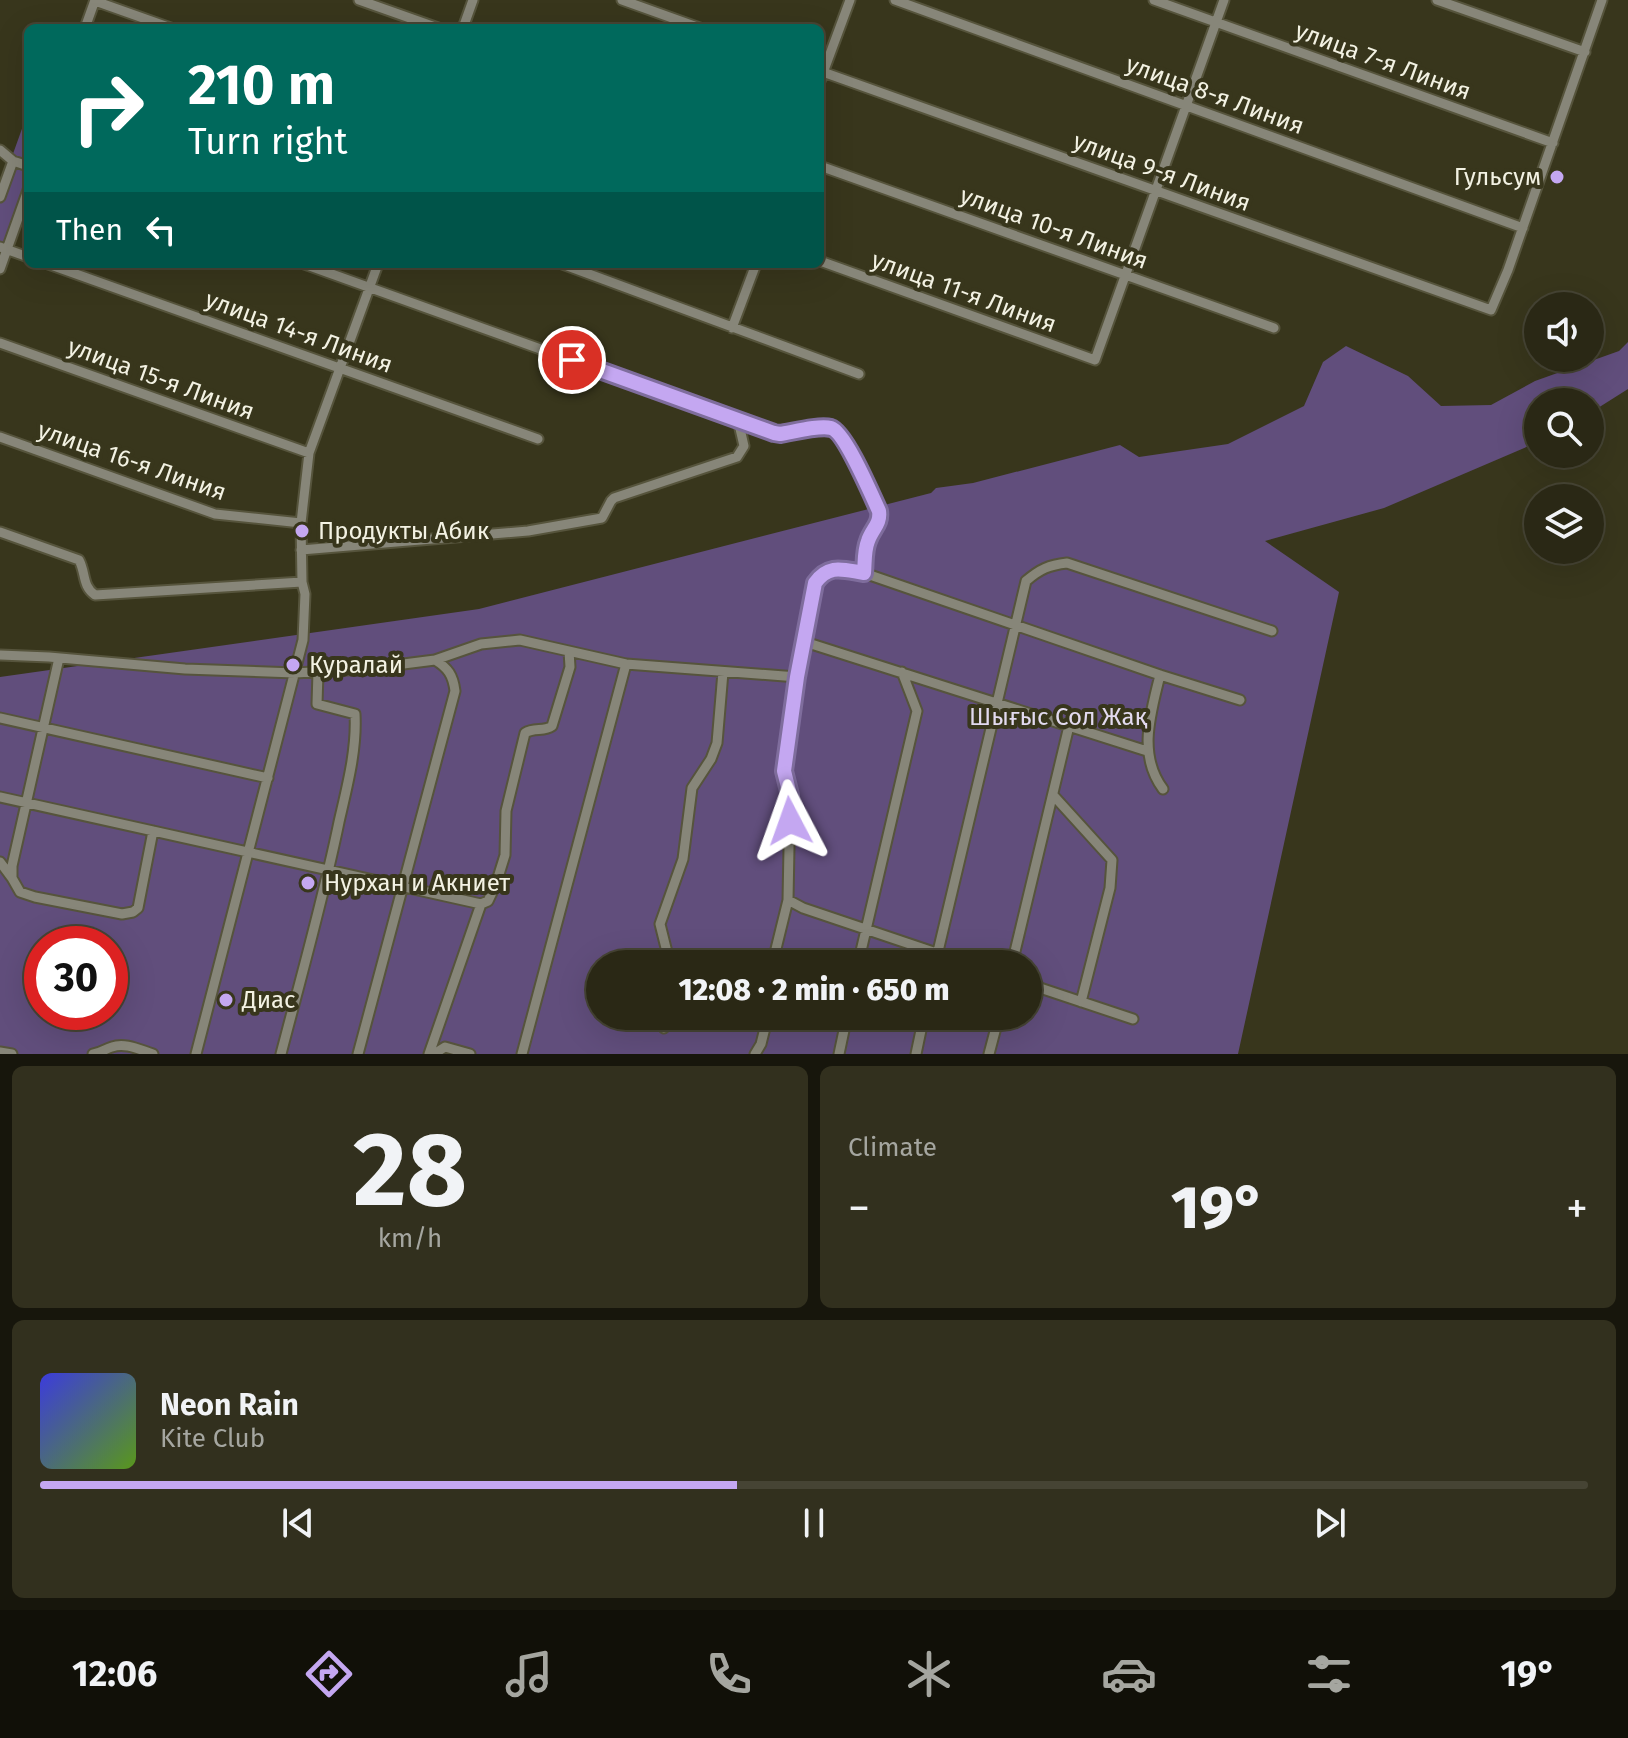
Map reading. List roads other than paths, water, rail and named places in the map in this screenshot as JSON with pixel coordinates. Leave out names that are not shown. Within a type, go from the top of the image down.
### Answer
[{"type":"street","points":[[86,24],[95,0],[160,24]]},
{"type":"street","points":[[359,0],[427,24]]},
{"type":"street","points":[[464,24],[473,0]]},
{"type":"street","points":[[622,0],[689,24]]},
{"type":"street","points":[[824,67],[850,0]]},
{"type":"street","name":"улица 8-я Линия","points":[[895,0],[1523,228]]},
{"type":"street","name":"улица 7-я Линия","points":[[1154,0],[1553,143]]},
{"type":"street","points":[[1126,275],[1224,0]]},
{"type":"street","points":[[1437,0],[1585,52]]},
{"type":"street","points":[[1523,228],[1602,0]]},
{"type":"street","name":"улица 9-я Линия","points":[[824,76],[1491,310],[1523,228]]},
{"type":"street","points":[[0,150],[13,161],[24,165]]},
{"type":"street","points":[[0,197],[13,161]]},
{"type":"street","name":"улица 10-я Линия","points":[[824,167],[1274,328]]},
{"type":"street","points":[[0,269],[3,248],[24,199]]},
{"type":"street","points":[[3,248],[24,256]]},
{"type":"street","name":"улица 11-я Линия","points":[[824,262],[1095,360],[1126,275]]},
{"type":"street","name":"улица 14-я Линия","points":[[59,268],[538,439]]},
{"type":"street","points":[[315,268],[780,434],[828,427],[836,430],[845,441],[880,517],[869,538],[864,573]]},
{"type":"street","points":[[196,1054],[303,640],[305,594],[301,523],[309,453],[376,268]]},
{"type":"street","points":[[573,268],[859,374]]},
{"type":"street","points":[[732,328],[754,268]]},
{"type":"street","name":"улица 15-я Линия","points":[[0,343],[309,453]]},
{"type":"street","points":[[301,550],[528,531],[602,518],[614,498],[737,457],[744,446],[738,420]]},
{"type":"street","name":"улица 16-я Линия","points":[[0,437],[215,514],[301,523]]},
{"type":"street","points":[[0,532],[79,560],[84,569],[86,587],[95,595],[302,582]]},
{"type":"street","points":[[938,950],[1026,581],[1040,569],[1067,563],[1272,631]]},
{"type":"street","points":[[776,950],[788,900],[790,795],[784,771],[797,677],[815,583],[828,570],[864,573],[1240,700]]},
{"type":"street","points":[[0,655],[185,669],[295,673],[435,660],[481,644],[520,640],[626,664],[797,677]]},
{"type":"street","points":[[805,642],[1147,751]]},
{"type":"street","points":[[0,797],[481,904],[488,901],[505,855],[506,811],[525,733],[547,730],[552,726],[570,667],[569,651]]},
{"type":"street","points":[[12,878],[12,866],[59,658]]},
{"type":"street","points":[[358,1054],[455,691],[453,676],[435,660]]},
{"type":"street","points":[[522,1054],[626,664]]},
{"type":"street","points":[[281,1054],[329,870],[356,728],[355,714],[317,704],[318,672]]},
{"type":"street","points":[[666,950],[660,924],[683,859],[692,788],[711,759],[717,743],[723,672]]},
{"type":"street","points":[[861,950],[917,711],[902,672]]},
{"type":"street","points":[[1160,675],[1149,720],[1147,751],[1154,778],[1163,789]]},
{"type":"street","points":[[0,718],[268,778]]},
{"type":"street","points":[[1015,950],[1069,726]]},
{"type":"street","points":[[1053,795],[1112,860],[1110,888],[1081,1002]]},
{"type":"street","points":[[0,862],[20,892],[122,914],[133,912],[138,908],[153,831]]},
{"type":"street","points":[[788,900],[915,950]]},
{"type":"street","points":[[432,1054],[481,904]]},
{"type":"street","points":[[1042,989],[1133,1019]]},
{"type":"street","points":[[755,1054],[764,1030]]},
{"type":"street","points":[[839,1054],[844,1030]]},
{"type":"street","points":[[916,1054],[921,1030]]},
{"type":"street","points":[[989,1054],[995,1030]]},
{"type":"street","points":[[99,1054],[113,1046],[126,1046],[153,1054]]},
{"type":"street","points":[[432,1054],[445,1047],[470,1054]]},
{"type":"street","points":[[0,1052],[12,1054]]},
{"type":"place","name":"Гульсум","points":[[1557,177]]},
{"type":"place","name":"Продукты Абик","points":[[302,531]]},
{"type":"place","name":"Куралай","points":[[293,665]]},
{"type":"place","name":"Нурхан и Акниет","points":[[308,883]]},
{"type":"place","name":"Диас","points":[[226,1000]]},
{"type":"park label","name":"Шығыс Сол Жақ","points":[[1058,717]]}]
